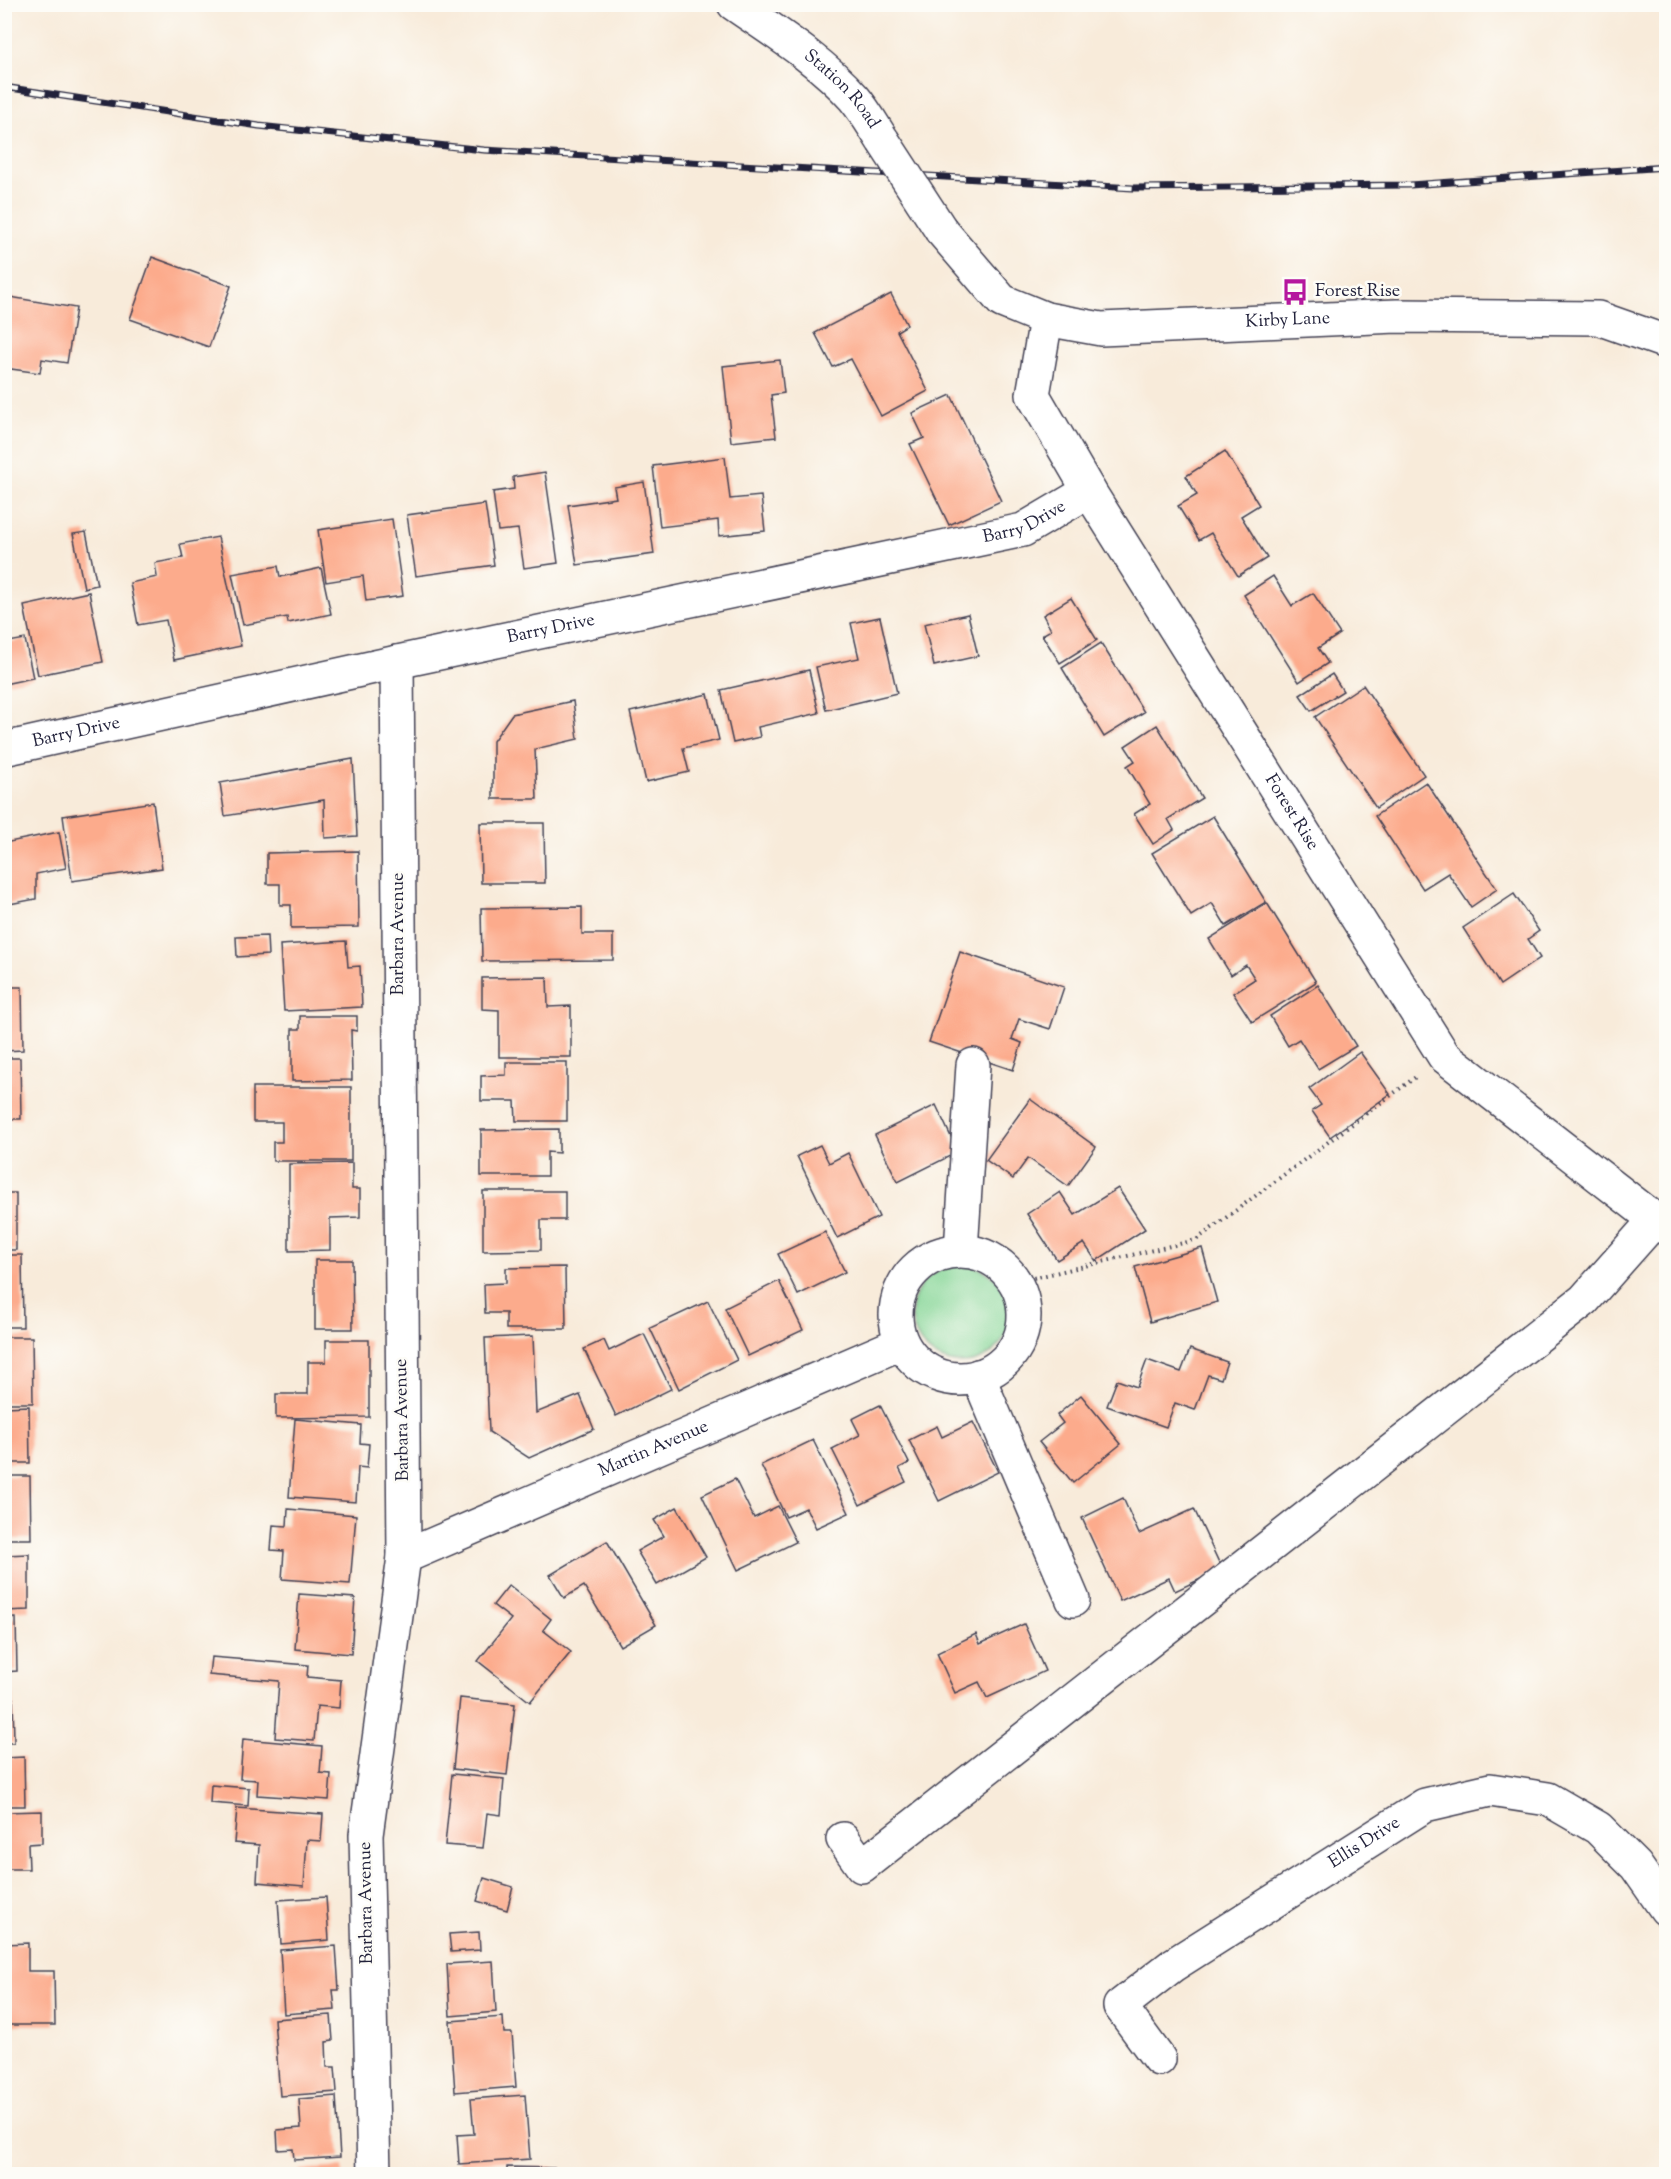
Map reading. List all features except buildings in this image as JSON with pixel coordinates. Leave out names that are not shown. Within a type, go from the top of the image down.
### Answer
[{"type":"street","name":"Station Road","points":[[734,4],[826,70],[856,100],[941,230]]},
{"type":"street","name":"Kirby Lane","points":[[941,230],[1002,301],[1046,319],[1101,328],[1398,316],[1598,318],[1666,342]]},
{"type":"street","name":"Forest Rise","points":[[1046,319],[1033,395],[1089,491],[1444,1056],[1661,1224]]},
{"type":"street","name":"Barry Drive","points":[[4,749],[397,662],[1023,530],[1089,491]]},
{"type":"street","name":"Barbara Avenue","points":[[374,2175],[366,1835],[404,1557],[397,662]]},
{"type":"street","points":[[961,1250],[973,1065]]},
{"type":"street","points":[[843,1839],[862,1866],[1584,1300],[1661,1224]]},
{"type":"street","points":[[961,1250],[982,1254],[1001,1264],[1016,1282],[1023,1301],[1024,1322],[1019,1342],[1007,1359],[991,1372],[971,1378],[950,1379],[930,1372],[913,1361],[901,1343],[895,1323],[896,1300],[904,1280],[919,1264],[939,1253],[961,1250]]},
{"type":"street","name":"Martin Avenue","points":[[404,1557],[901,1343]]},
{"type":"street","points":[[978,1376],[1073,1600]]},
{"type":"street","name":"Ellis Drive","points":[[1159,2059],[1120,2006],[1173,1965],[1425,1805],[1490,1790],[1548,1799],[1598,1828],[1636,1866],[1666,1909]]},
{"type":"path","points":[[1016,1282],[1196,1240],[1444,1056]]},
{"type":"green space","points":[[961,1265],[980,1269],[995,1280],[1006,1295],[1010,1314],[1006,1333],[995,1348],[980,1359],[961,1363],[942,1359],[927,1348],[916,1333],[912,1314],[916,1295],[927,1280],[942,1269]]},
{"type":"railway","points":[[4,87],[259,126],[484,150],[1133,188],[1410,185],[1666,167]]},
{"type":"place","name":"Forest Rise","points":[[1295,292]]}]
